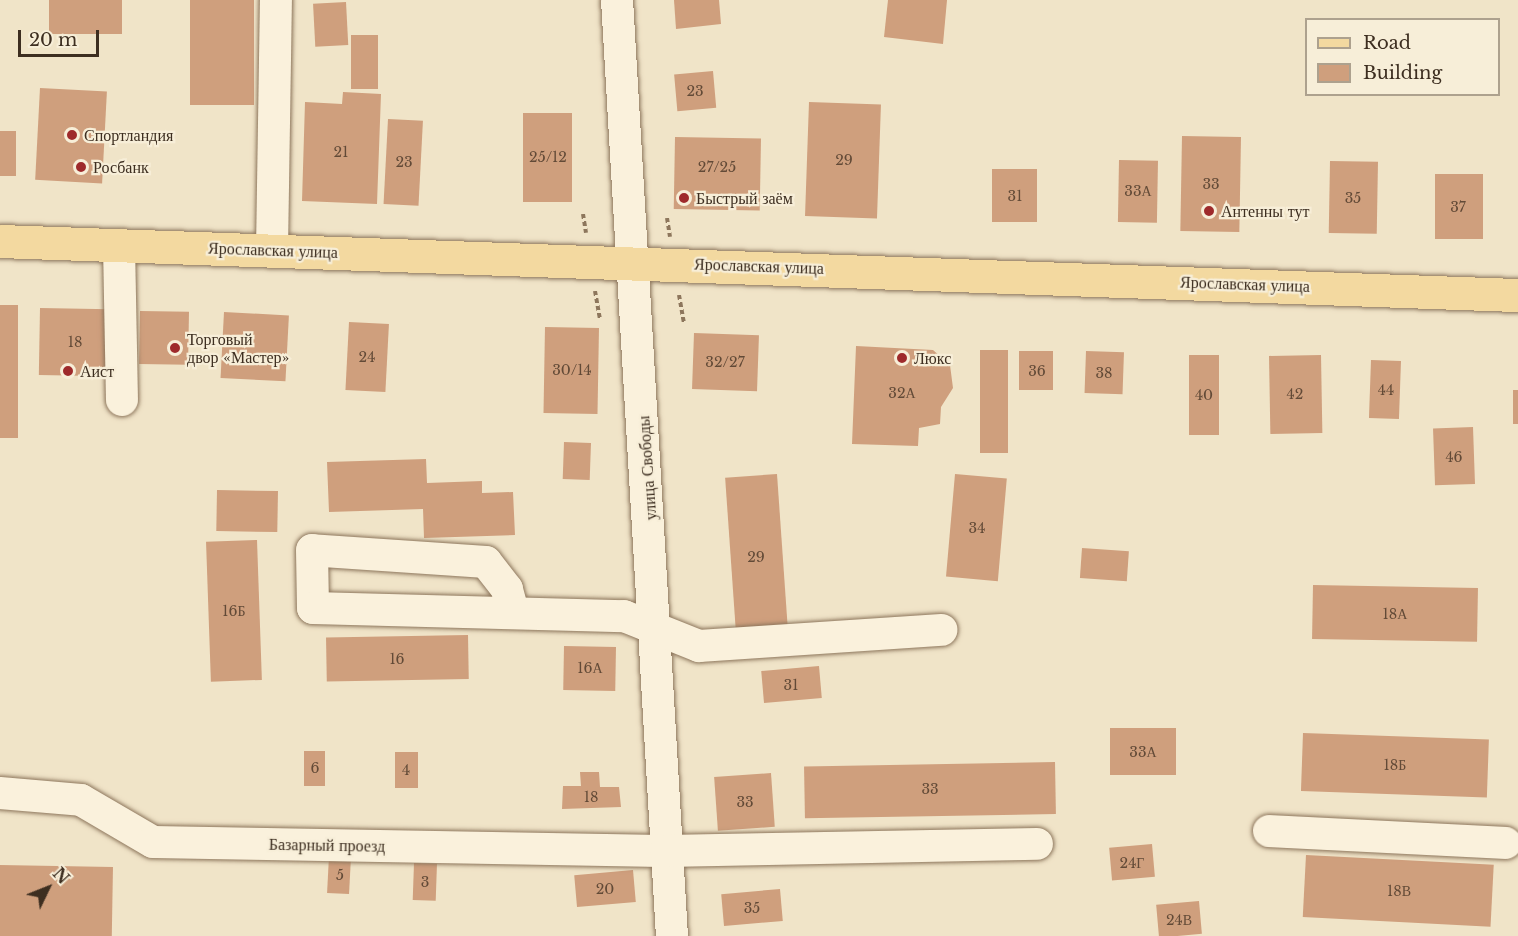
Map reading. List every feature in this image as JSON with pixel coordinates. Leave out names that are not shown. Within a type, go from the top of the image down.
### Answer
[{"type":"main road","name":"Ярославская улица","points":[[0,241],[633,261],[1518,295]]},
{"type":"street","points":[[272,250],[276,0]]},
{"type":"street","name":"улица Свободы","points":[[617,0],[657,629],[666,851],[672,936]]},
{"type":"street","points":[[119,245],[122,400]]},
{"type":"street","points":[[513,612],[507,589],[486,562],[312,550],[313,608],[624,616],[699,646],[941,630]]},
{"type":"street","name":"Базарный проезд","points":[[0,793],[81,800],[153,842],[666,851],[1037,844]]},
{"type":"street","points":[[1269,831],[1506,843]]},
{"type":"building","points":[[49,0],[122,0],[122,34],[49,34]]},
{"type":"building","points":[[190,0],[254,0],[254,105],[190,105]]},
{"type":"building","points":[[674,0],[719,0],[721,24],[676,29]]},
{"type":"building","points":[[888,0],[947,0],[943,44],[884,37]]},
{"type":"building","points":[[346,2],[348,45],[315,47],[313,4]]},
{"type":"building","points":[[351,35],[378,35],[378,89],[351,89]]},
{"type":"building","points":[[713,71],[716,108],[677,111],[674,74]]},
{"type":"building","name":"Спортландия","points":[[40,88],[107,92],[102,183],[35,180]]},
{"type":"building","points":[[343,92],[381,94],[377,204],[302,201],[305,102],[342,104]]},
{"type":"building","points":[[809,102],[881,105],[877,218],[805,216]]},
{"type":"building","points":[[523,113],[572,113],[572,202],[523,202]]},
{"type":"building","points":[[388,119],[423,121],[419,206],[384,204]]},
{"type":"building","points":[[0,131],[16,131],[16,176],[0,176]]},
{"type":"building","points":[[1182,136],[1241,137],[1239,232],[1180,231]]},
{"type":"building","points":[[675,137],[761,139],[760,210],[674,209]]},
{"type":"building","points":[[1119,160],[1158,161],[1157,223],[1118,222]]},
{"type":"building","points":[[1330,161],[1378,162],[1377,234],[1329,233]]},
{"type":"building","points":[[992,169],[1037,169],[1037,222],[992,222]]},
{"type":"building","points":[[1435,174],[1483,174],[1483,239],[1435,239]]},
{"type":"building","points":[[0,305],[18,305],[18,438],[0,438]]},
{"type":"building","points":[[40,308],[110,309],[109,376],[39,375]]},
{"type":"building","points":[[140,311],[189,312],[188,365],[139,364]]},
{"type":"building","points":[[224,312],[289,315],[285,381],[221,378]]},
{"type":"building","points":[[349,322],[389,324],[385,392],[345,390]]},
{"type":"building","points":[[545,327],[599,328],[597,414],[543,413]]},
{"type":"building","points":[[694,333],[759,335],[757,391],[692,389]]},
{"type":"building","points":[[856,346],[933,350],[950,365],[953,388],[941,407],[940,424],[919,428],[918,446],[852,444]]},
{"type":"building","points":[[980,350],[1008,350],[1008,453],[980,453]]},
{"type":"building","points":[[1019,351],[1053,351],[1053,390],[1019,390]]},
{"type":"building","points":[[1086,351],[1124,352],[1123,394],[1085,393]]},
{"type":"building","points":[[1189,355],[1219,355],[1219,435],[1189,435]]},
{"type":"building","points":[[1321,355],[1322,433],[1270,434],[1269,356]]},
{"type":"building","points":[[1371,360],[1401,361],[1399,419],[1369,418]]},
{"type":"building","points":[[1513,390],[1518,390],[1518,424],[1513,424]]},
{"type":"building","points":[[1473,427],[1475,484],[1435,485],[1433,428]]},
{"type":"building","points":[[564,442],[591,443],[590,480],[563,479]]},
{"type":"building","points":[[426,459],[427,483],[482,481],[482,493],[513,492],[515,535],[424,538],[423,509],[329,512],[327,462]]},
{"type":"building","points":[[777,474],[788,637],[736,640],[725,478]]},
{"type":"building","points":[[955,474],[1007,479],[998,581],[946,577]]},
{"type":"building","points":[[217,490],[278,491],[277,532],[216,531]]},
{"type":"building","points":[[257,540],[262,680],[211,682],[206,542]]},
{"type":"building","points":[[1082,548],[1129,551],[1127,581],[1080,578]]},
{"type":"building","points":[[1313,585],[1478,588],[1477,642],[1312,639]]},
{"type":"building","points":[[468,635],[469,679],[327,681],[326,637]]},
{"type":"building","points":[[564,646],[616,647],[615,691],[563,690]]},
{"type":"building","points":[[819,666],[822,698],[764,703],[761,671]]},
{"type":"building","points":[[1110,728],[1176,728],[1176,775],[1110,775]]},
{"type":"building","points":[[1303,733],[1489,739],[1487,797],[1301,791]]},
{"type":"building","points":[[304,751],[325,751],[325,786],[304,786]]},
{"type":"building","points":[[395,752],[418,752],[418,788],[395,788]]},
{"type":"building","points":[[1055,762],[1056,814],[805,818],[804,766]]},
{"type":"building","points":[[580,772],[599,772],[600,787],[619,787],[621,807],[562,809],[563,786],[581,786]]},
{"type":"building","points":[[771,773],[775,827],[718,831],[714,777]]},
{"type":"building","points":[[1152,844],[1155,877],[1112,881],[1109,848]]},
{"type":"building","points":[[1306,855],[1494,865],[1490,927],[1303,917]]},
{"type":"building","points":[[329,856],[351,857],[349,894],[327,893]]},
{"type":"building","points":[[414,863],[437,864],[436,901],[413,900]]},
{"type":"building","points":[[0,865],[113,867],[112,936],[0,936]]},
{"type":"building","points":[[633,870],[636,902],[577,907],[574,875]]},
{"type":"building","points":[[780,889],[783,921],[724,926],[721,894]]},
{"type":"building","points":[[1199,901],[1202,934],[1159,936],[1156,905]]},
{"type":"place","name":"Спортландия","points":[[72,135]]},
{"type":"place","name":"Росбанк","points":[[81,167]]},
{"type":"place","name":"Быстрый заём","points":[[684,198]]},
{"type":"place","name":"Антенны тут","points":[[1209,211]]},
{"type":"place","name":"Торговый двор «Мастер»","points":[[175,348]]},
{"type":"place","name":"Люкс","points":[[902,358]]},
{"type":"place","name":"Аист","points":[[68,371]]}]
